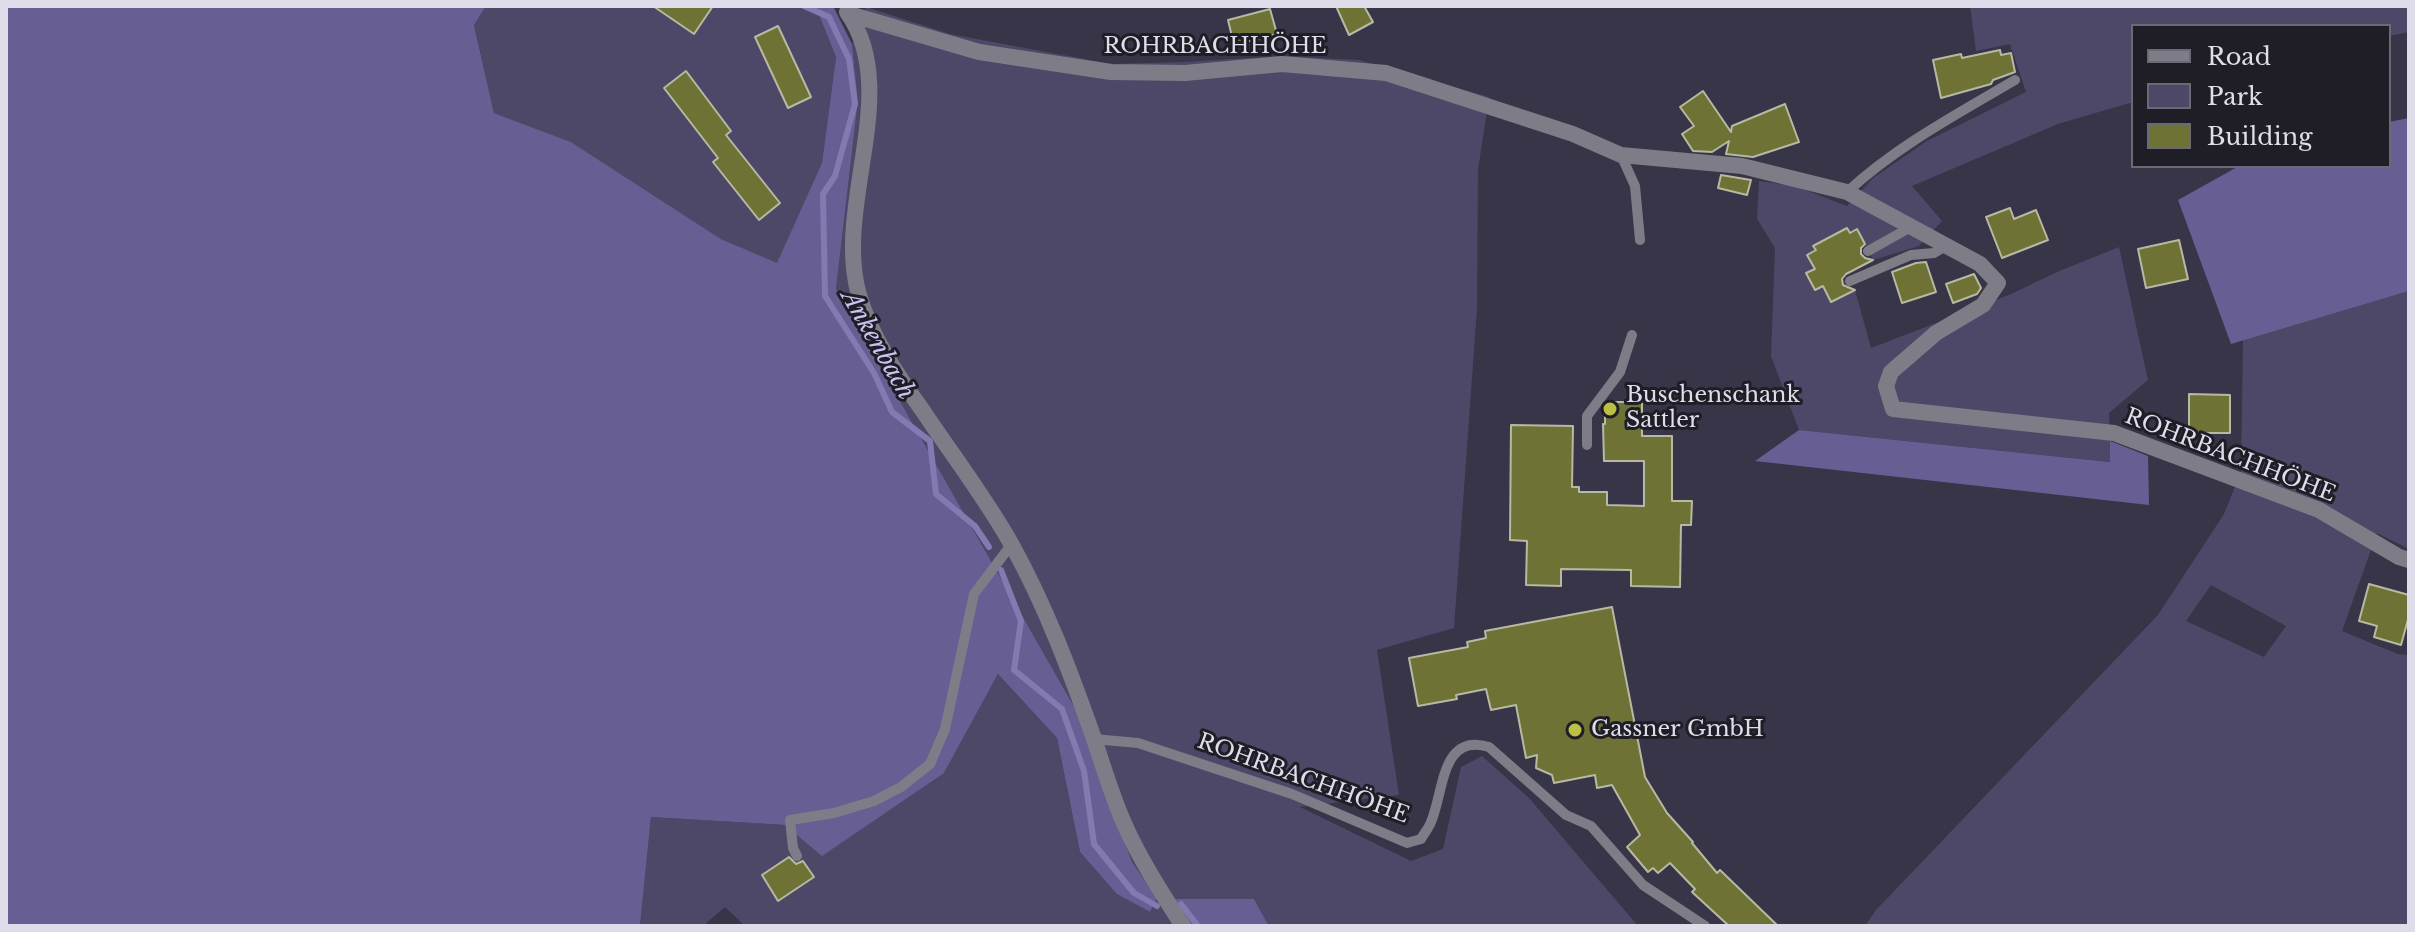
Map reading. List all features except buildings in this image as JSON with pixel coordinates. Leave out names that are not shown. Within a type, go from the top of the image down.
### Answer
[{"type":"street","name":"ROHRBACHHÖHE","points":[[846,10],[979,52],[1111,72],[1185,73],[1282,64],[1386,73],[1573,134],[1621,155],[1742,166],[1847,192],[1980,264],[1998,283],[1983,305],[1936,333],[1891,372],[1886,386],[1893,409],[2114,433],[2319,510],[2409,560]]},
{"type":"street","points":[[846,10],[855,24],[867,59],[869,83],[866,137],[854,209],[852,245],[859,296],[889,360],[1011,545],[1057,637],[1124,824],[1142,861],[1183,926]]},
{"type":"lane","points":[[1847,192],[1876,165],[2015,80]]},
{"type":"lane","points":[[1621,155],[1635,186],[1640,240]]},
{"type":"lane","points":[[1868,251],[1911,227]]},
{"type":"lane","points":[[1850,281],[1911,255],[1934,253],[1946,246]]},
{"type":"lane","points":[[1587,445],[1587,416],[1620,372],[1632,335]]},
{"type":"lane","points":[[797,856],[790,820],[834,813],[874,801],[901,787],[930,764],[945,729],[974,594],[1011,545]]},
{"type":"lane","name":"ROHRBACHHÖHE","points":[[1094,739],[1138,743],[1292,794],[1407,843],[1421,839],[1431,823],[1451,757],[1469,744],[1489,747],[1566,815],[1591,826],[1643,885],[1705,926]]},
{"type":"green space","points":[[486,6],[813,6],[836,57],[822,164],[777,264],[721,239],[571,142],[494,113],[474,24]]},
{"type":"green space","points":[[1970,6],[2409,6],[2409,32],[2391,36],[2391,24],[2131,24],[2131,103],[2058,124],[1912,186],[1942,221],[1919,246],[1873,260],[1857,230],[1850,233],[1847,228],[1814,246],[1816,250],[1808,255],[1815,269],[1806,274],[1814,290],[1823,286],[1831,302],[1855,290],[1871,348],[2009,295],[2119,247],[2148,380],[2109,413],[2111,462],[1799,430],[1771,356],[1775,248],[1757,219],[1759,181],[1795,186],[1847,206],[1873,178],[1927,141],[2026,92],[2010,44],[1976,51]]},
{"type":"green space","points":[[866,7],[950,34],[1111,64],[1283,56],[1359,60],[1489,97],[1478,170],[1477,308],[1454,628],[1377,650],[1399,795],[1300,807],[1411,861],[1443,849],[1461,767],[1482,756],[1529,798],[1638,926],[1269,926],[1254,899],[1174,899],[1191,926],[745,926],[725,907],[706,923],[708,926],[640,926],[651,817],[785,825],[944,773],[998,674],[1057,738],[1080,852],[1118,894],[1150,912],[1157,898],[1132,862],[1080,717],[836,289],[858,102],[852,44]]},
{"type":"green space","points":[[2409,291],[2409,549],[2377,533],[2342,631],[2398,654],[2409,655],[2409,926],[1865,926],[1876,910],[2158,615],[2224,514],[2241,472],[2243,340]],"holes":[[[2211,585],[2286,626],[2264,657],[2186,621]]]},
{"type":"shaded area","points":[[6,6],[486,6],[474,25],[494,113],[571,142],[721,239],[777,263],[822,163],[836,57],[813,6],[833,6],[852,44],[858,101],[836,289],[1080,717],[1132,862],[1157,898],[1150,912],[1117,894],[1080,852],[1057,738],[998,674],[944,773],[822,856],[785,825],[651,817],[640,926],[6,926]]},
{"type":"shaded area","points":[[2409,118],[2409,291],[2231,344],[2178,200],[2235,168],[2391,168],[2391,122]]},
{"type":"shaded area","points":[[1799,430],[2110,462],[2110,441],[2148,456],[2149,505],[1755,461]]},
{"type":"shaded area","points":[[1173,899],[1254,899],[1269,926],[1191,926]]},
{"type":"waterway","name":"Ankenbach","points":[[804,6],[829,17],[849,59],[855,104],[835,176],[823,194],[825,296],[874,373],[892,412],[930,441],[936,494],[975,526],[989,547]]},
{"type":"waterway","name":"Ankenbach","points":[[1001,570],[1021,621],[1014,670],[1062,709],[1084,771],[1094,844],[1134,893],[1157,906]]},
{"type":"waterway","name":"Ankenbach","points":[[1181,904],[1198,926]]},
{"type":"place","name":"Buschenschank Sattler","points":[[1610,409]]},
{"type":"place","name":"Gassner GmbH","points":[[1575,730]]}]
